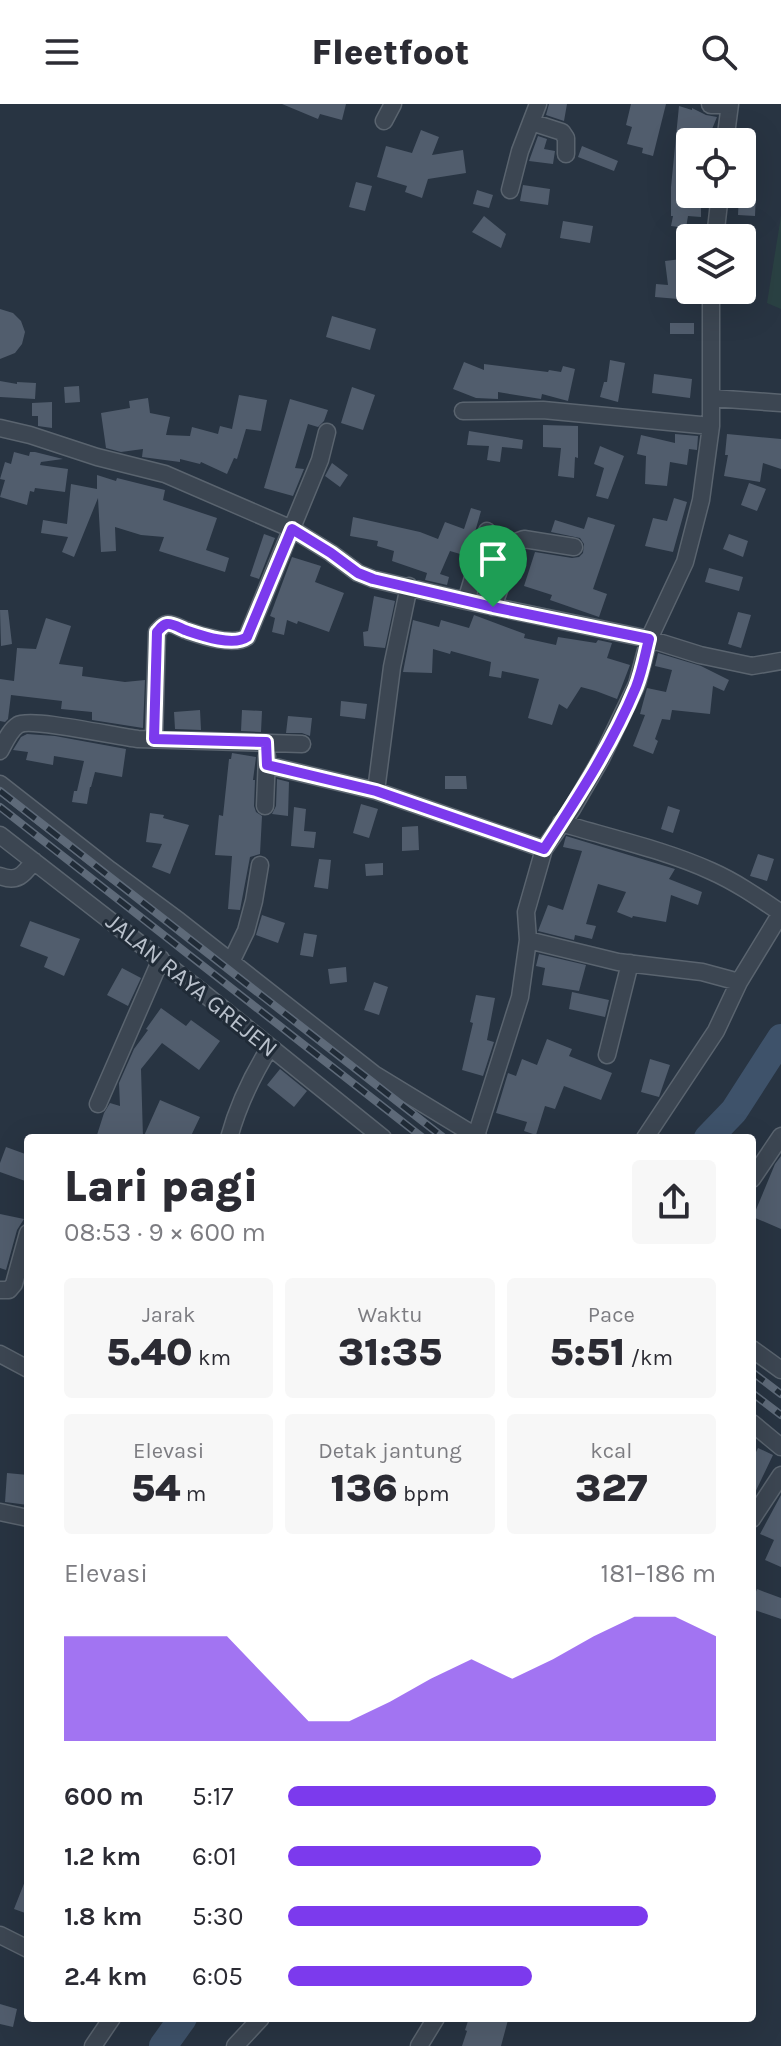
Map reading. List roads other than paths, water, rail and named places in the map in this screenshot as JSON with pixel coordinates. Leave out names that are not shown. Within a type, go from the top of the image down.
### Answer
[{"type":"street","points":[[384,121],[393,104]]},
{"type":"street","points":[[510,190],[520,151],[538,104]]},
{"type":"street","points":[[711,104],[729,104],[726,128]]},
{"type":"street","points":[[531,122],[562,132],[566,138],[566,154]]},
{"type":"street","points":[[478,1134],[520,997],[528,940],[526,912],[544,849],[601,759],[637,684],[649,639],[685,562],[701,500],[711,426],[711,304]]},
{"type":"street","points":[[712,398],[781,403]]},
{"type":"street","points":[[463,411],[543,410],[711,426]]},
{"type":"street","points":[[0,428],[165,474],[292,529],[358,573],[373,579],[649,639],[700,655],[752,666],[781,661]]},
{"type":"street","points":[[154,739],[157,632],[168,624],[200,635],[233,641],[242,641],[247,637],[320,460],[327,432]]},
{"type":"street","points":[[466,601],[487,531]]},
{"type":"street","points":[[493,607],[516,542],[524,539],[574,547]]},
{"type":"street","points":[[376,791],[392,667],[409,586]]},
{"type":"street","points":[[0,751],[13,730],[25,722],[112,736],[302,744]]},
{"type":"street","points":[[265,806],[266,742]]},
{"type":"street","points":[[267,765],[376,791],[544,849]]},
{"type":"street","points":[[0,784],[374,1074],[472,1134]]},
{"type":"street","points":[[561,823],[711,871],[781,913],[739,982],[716,1031],[648,1134]]},
{"type":"street","name":"JALAN RAYA GREJEN","points":[[0,835],[161,959],[378,1134]]},
{"type":"street","points":[[0,876],[15,880],[34,861]]},
{"type":"street","points":[[231,962],[246,931],[260,865]]},
{"type":"street","points":[[528,940],[577,953],[702,972],[739,982]]},
{"type":"street","points":[[98,1104],[161,959]]},
{"type":"street","points":[[607,1055],[630,963]]},
{"type":"street","points":[[230,1134],[243,1096],[270,1047]]},
{"type":"street","points":[[756,1173],[781,1136]]},
{"type":"street","points":[[0,1290],[9,1290],[14,1284],[24,1260]]},
{"type":"street","points":[[756,1352],[781,1370]]},
{"type":"street","points":[[0,1354],[24,1367]]},
{"type":"street","points":[[756,1426],[781,1447]]},
{"type":"street","points":[[756,1513],[781,1475]]},
{"type":"street","points":[[0,1512],[24,1517]]},
{"type":"street","points":[[0,1935],[24,1947]]},
{"type":"street","points":[[93,2046],[109,2022]]},
{"type":"street","points":[[235,2046],[257,2022]]},
{"type":"street","points":[[419,2046],[434,2022]]},
{"type":"waterway","points":[[712,1134],[734,1111],[781,1038]]},
{"type":"waterway","points":[[163,2046],[180,2022]]},
{"type":"railway","points":[[0,791],[439,1134]]},
{"type":"railway","points":[[0,807],[418,1134]]},
{"type":"railway","points":[[756,1375],[781,1394]]},
{"type":"railway","points":[[756,1396],[781,1415]]}]
